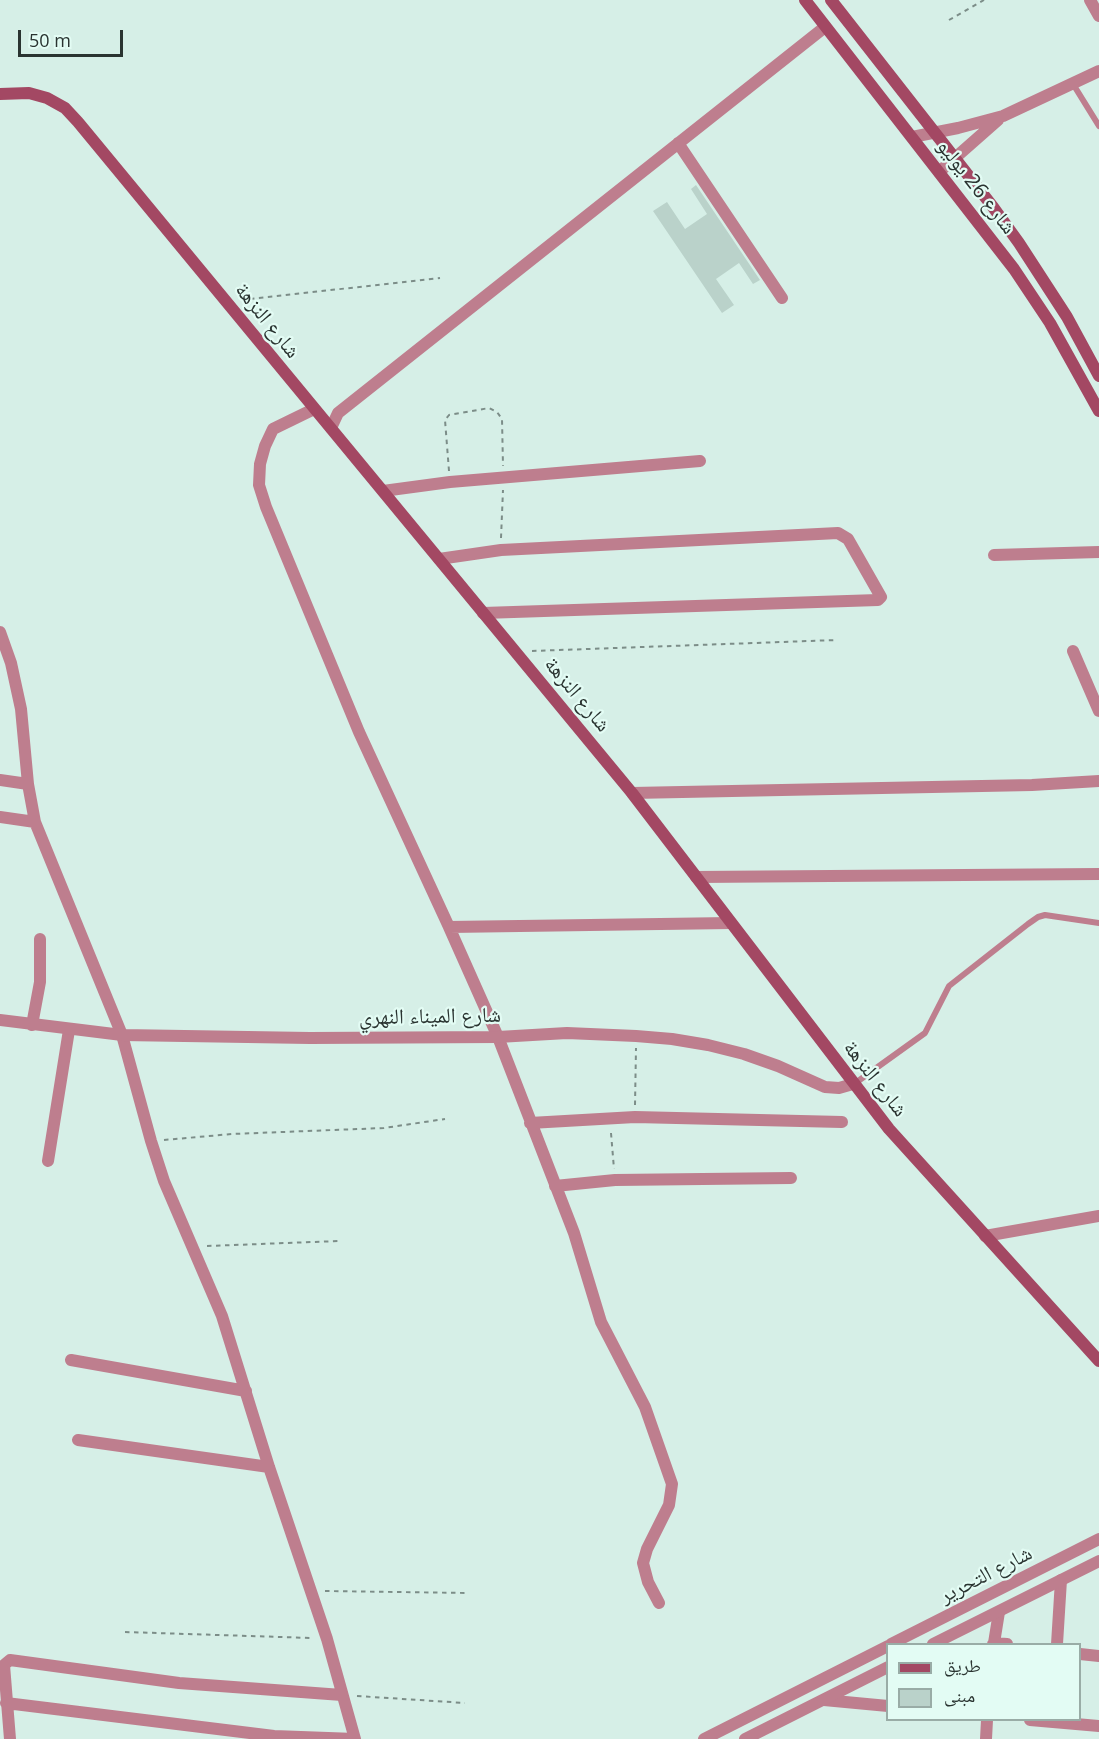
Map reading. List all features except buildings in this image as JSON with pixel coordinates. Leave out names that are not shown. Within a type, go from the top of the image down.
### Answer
[{"type":"main road","name":"شارع 26 يوليو","points":[[805,0],[995,243],[1033,296],[1099,411]]},
{"type":"main road","name":"شارع 26 يوليو","points":[[831,0],[993,207],[1044,279],[1099,376]]},
{"type":"main road","name":"شارع النزهة","points":[[0,94],[28,93],[47,98],[65,108],[78,122],[632,793],[889,1129],[1099,1361]]},
{"type":"street","points":[[1090,0],[1099,16]]},
{"type":"street","points":[[330,428],[338,413],[825,27]]},
{"type":"street","points":[[912,137],[1003,116],[1099,71]]},
{"type":"street","points":[[939,172],[1003,116]]},
{"type":"street","points":[[678,143],[782,298]]},
{"type":"street","points":[[314,409],[273,429],[260,464],[259,484],[266,507],[359,732],[498,1037],[574,1233],[601,1322],[645,1407],[672,1484],[669,1505],[647,1549],[644,1563],[648,1581],[658,1603]]},
{"type":"street","points":[[383,491],[450,482],[700,461]]},
{"type":"street","points":[[439,559],[501,550],[838,533],[849,539],[881,597],[878,600],[483,613]]},
{"type":"street","points":[[994,555],[1099,552]]},
{"type":"street","points":[[0,632],[11,663],[21,709],[28,784],[35,822],[122,1035],[150,1141],[164,1181],[222,1316],[269,1467],[327,1639],[355,1739],[274,1736],[6,1704]]},
{"type":"street","points":[[1073,651],[1099,711]]},
{"type":"street","points":[[0,780],[28,784]]},
{"type":"street","points":[[632,793],[1032,785],[1099,781]]},
{"type":"street","points":[[0,817],[35,822]]},
{"type":"street","points":[[696,877],[1099,873]]},
{"type":"street","points":[[449,927],[731,923]]},
{"type":"street","points":[[32,1025],[40,982],[40,939]]},
{"type":"street","name":"شارع الميناء النهري","points":[[0,1020],[122,1035],[310,1038],[498,1037],[567,1033],[636,1036],[708,1045],[744,1054],[825,1087],[839,1088],[853,1084]]},
{"type":"street","points":[[48,1161],[69,1030]]},
{"type":"street","points":[[530,1123],[635,1117],[842,1122]]},
{"type":"street","points":[[555,1186],[615,1180],[791,1178]]},
{"type":"street","points":[[985,1236],[1099,1216]]},
{"type":"street","points":[[71,1360],[246,1391]]},
{"type":"street","points":[[78,1440],[269,1467]]},
{"type":"street","name":"شارع التحرير","points":[[893,1643],[1099,1539]]},
{"type":"street","name":"شارع التحرير","points":[[935,1643],[1099,1561]]},
{"type":"street","points":[[1057,1643],[1061,1580]]},
{"type":"street","points":[[994,1643],[999,1612]]},
{"type":"street","name":"شارع التحرير","points":[[704,1739],[724,1734],[753,1714],[886,1647]]},
{"type":"street","points":[[1081,1654],[1099,1656]]},
{"type":"street","points":[[10,1739],[4,1665],[10,1660],[179,1683],[342,1695]]},
{"type":"street","points":[[745,1739],[762,1735],[886,1668]]},
{"type":"street","points":[[824,1700],[886,1706]]},
{"type":"street","points":[[753,1714],[762,1735]]},
{"type":"street","points":[[986,1739],[987,1721]]},
{"type":"street","points":[[1050,1721],[1099,1726]]},
{"type":"lane","points":[[1073,83],[1099,126]]},
{"type":"lane","points":[[853,1084],[925,1033],[949,986],[1028,924],[1045,915],[1099,923]]},
{"type":"path","points":[[949,20],[984,0]]},
{"type":"path","points":[[226,302],[440,278]]},
{"type":"path","points":[[450,482],[445,420],[449,415],[489,408],[497,412],[502,418],[501,550]]},
{"type":"path","points":[[516,652],[837,640]]},
{"type":"path","points":[[635,1117],[636,1036]]},
{"type":"path","points":[[150,1141],[232,1134],[384,1128],[445,1119]]},
{"type":"path","points":[[609,1119],[615,1180]]},
{"type":"path","points":[[191,1247],[339,1241]]},
{"type":"path","points":[[310,1591],[469,1593]]},
{"type":"path","points":[[125,1632],[327,1639]]},
{"type":"path","points":[[342,1695],[465,1703]]}]
